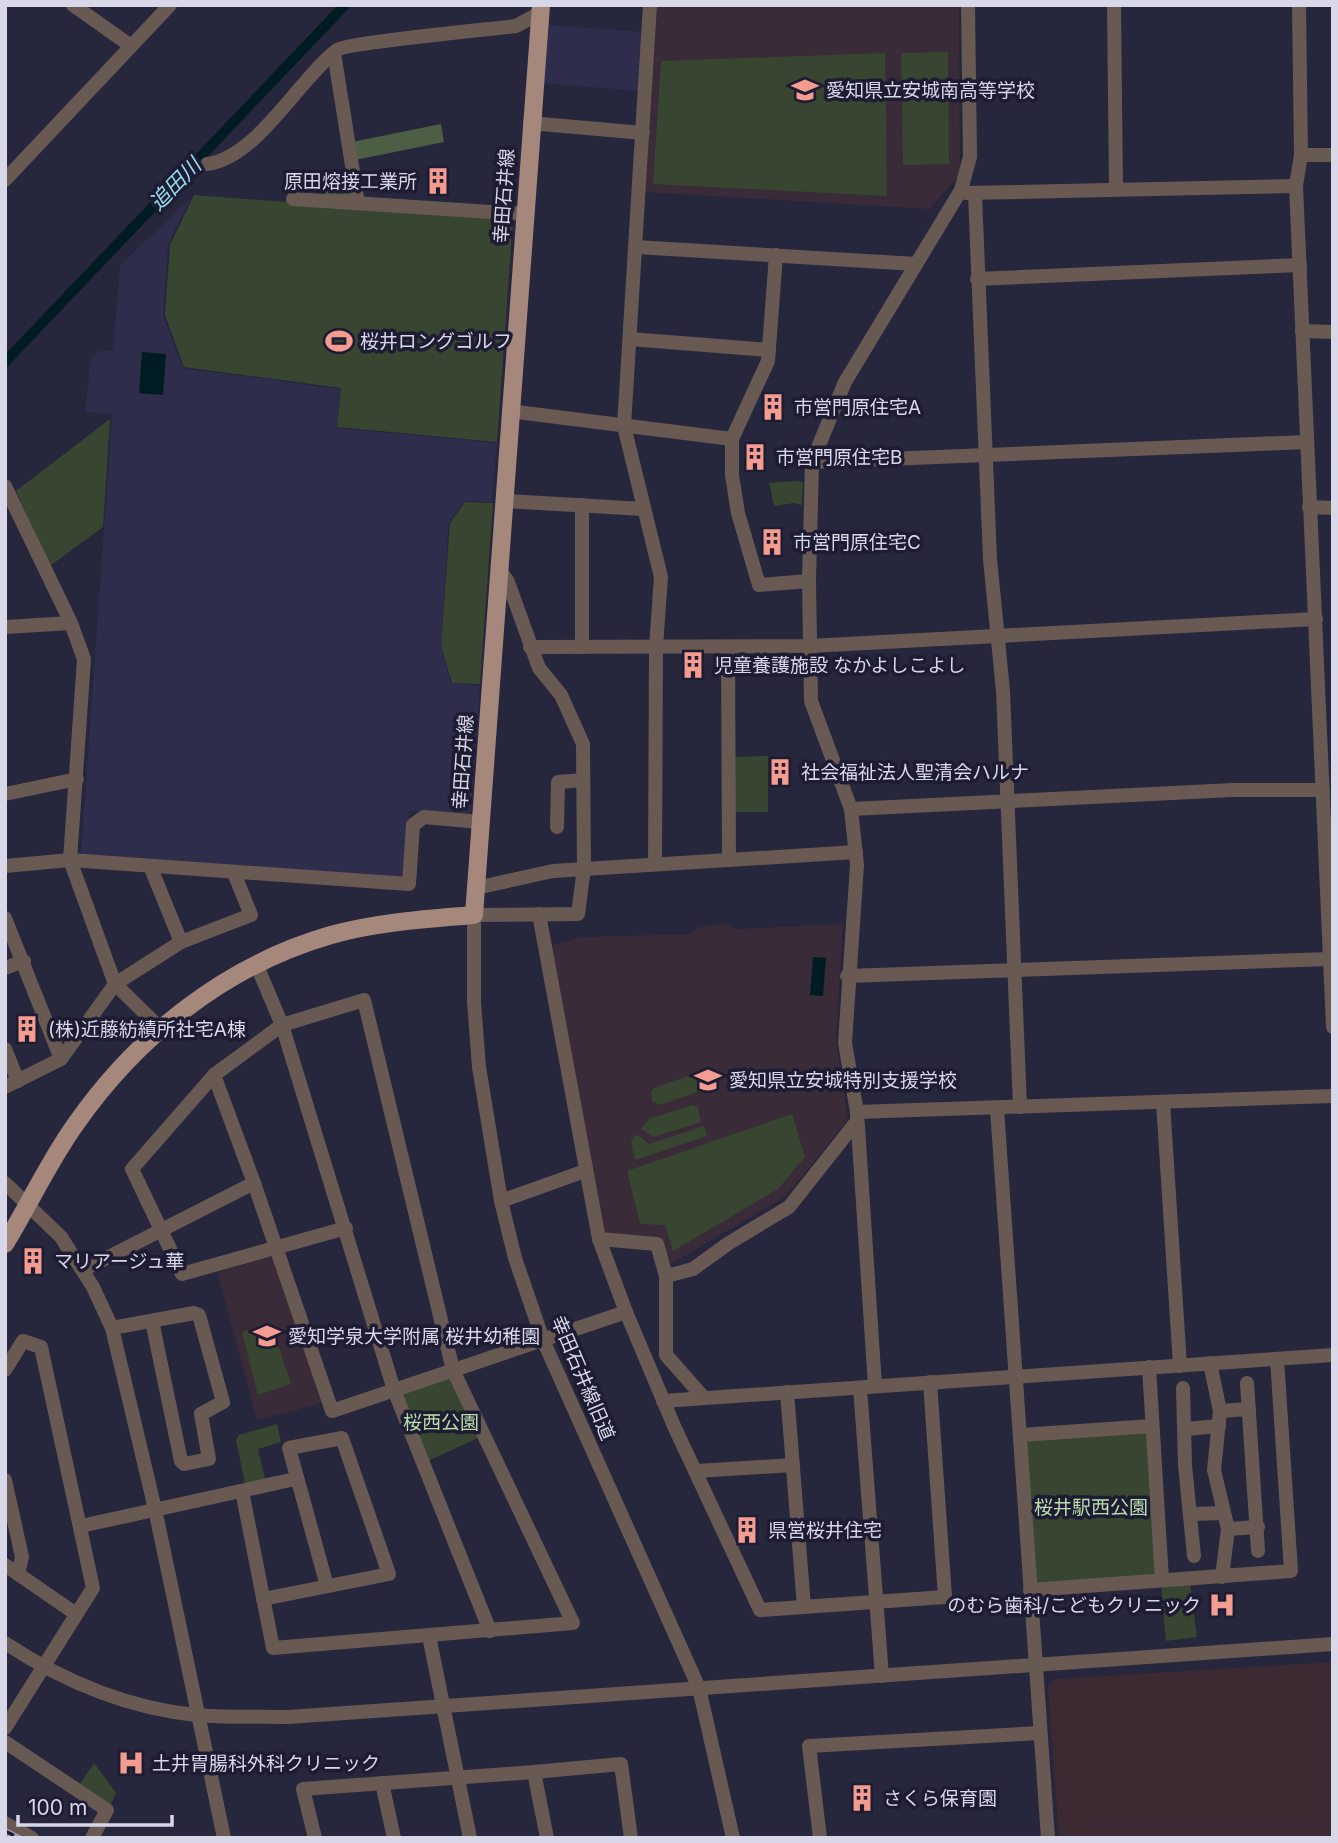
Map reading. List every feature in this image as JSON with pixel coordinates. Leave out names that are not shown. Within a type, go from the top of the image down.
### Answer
[{"type":"main road","name":"幸田石井線","points":[[474,915],[497,566],[540,9]]},
{"type":"main road","points":[[5,1244],[74,1125],[128,1057],[159,1027],[220,986],[257,966],[331,935],[408,921],[474,915]]},
{"type":"street","points":[[73,5],[131,46]]},
{"type":"street","points":[[5,180],[170,5]]},
{"type":"street","points":[[650,5],[624,426],[661,578],[656,647],[655,864]]},
{"type":"street","points":[[882,1676],[857,1117],[845,1043],[848,976],[855,916],[856,852],[851,809],[811,701],[808,581],[812,462],[845,382],[961,190],[970,157],[968,5]]},
{"type":"street","points":[[1114,5],[1116,189]]},
{"type":"street","points":[[1299,5],[1301,155],[1296,186],[1309,508],[1316,620],[1326,687],[1323,790],[1330,879],[1333,1027]]},
{"type":"street","points":[[207,164],[219,162],[246,145],[342,47],[516,26],[540,9]]},
{"type":"street","points":[[334,53],[358,203]]},
{"type":"street","points":[[530,123],[643,133]]},
{"type":"street","points":[[1301,155],[1333,155]]},
{"type":"street","points":[[961,190],[975,195],[1296,186]]},
{"type":"street","points":[[975,195],[991,590],[998,635],[1008,802],[1020,1107]]},
{"type":"street","points":[[293,199],[523,214]]},
{"type":"street","points":[[636,247],[916,264]]},
{"type":"street","points":[[776,255],[768,361],[732,439],[732,475],[738,513],[759,585],[808,581]]},
{"type":"street","points":[[977,279],[1300,265]]},
{"type":"street","points":[[1302,331],[1333,332]]},
{"type":"street","points":[[630,339],[769,350]]},
{"type":"street","points":[[509,411],[732,439]]},
{"type":"street","points":[[812,462],[1306,442]]},
{"type":"street","points":[[5,486],[71,624],[81,648],[85,671],[70,860],[115,984],[159,1027]]},
{"type":"street","points":[[506,501],[644,509]]},
{"type":"street","points":[[582,505],[582,647]]},
{"type":"street","points":[[1309,508],[1333,508]]},
{"type":"street","points":[[474,915],[578,914],[584,868],[583,744],[561,695],[539,668],[508,582],[497,566]]},
{"type":"street","points":[[530,647],[809,646],[1316,620]]},
{"type":"street","points":[[5,627],[71,624]]},
{"type":"street","points":[[728,647],[729,860]]},
{"type":"street","points":[[5,794],[77,779]]},
{"type":"street","points":[[557,827],[558,782],[583,780]]},
{"type":"street","points":[[851,809],[1233,790],[1323,790]]},
{"type":"street","points":[[5,866],[70,860],[409,884],[413,825],[424,817],[480,822]]},
{"type":"street","points":[[476,888],[553,871],[584,868],[856,852]]},
{"type":"street","points":[[150,866],[181,942]]},
{"type":"street","points":[[5,1049],[12,1084],[61,1059],[115,984],[181,942],[251,915],[234,873]]},
{"type":"street","points":[[539,914],[599,1239],[663,1401],[760,1609],[946,1597],[930,1382]]},
{"type":"street","name":"幸田石井線旧道","points":[[474,915],[474,1002],[479,1067],[501,1201],[515,1258],[543,1340],[699,1688],[733,1838]]},
{"type":"street","points":[[5,918],[61,1059]]},
{"type":"street","points":[[848,976],[1330,959]]},
{"type":"street","points":[[5,968],[24,961]]},
{"type":"street","points":[[257,966],[282,1025],[394,1391],[490,1631]]},
{"type":"street","points":[[242,1491],[273,1648],[573,1623],[453,1370],[364,1000],[282,1025],[214,1075],[132,1169],[182,1275],[346,1228]]},
{"type":"street","points":[[214,1075],[332,1411],[626,1312]]},
{"type":"street","points":[[666,1276],[693,1269],[729,1243],[789,1207],[857,1117],[1020,1107],[1333,1096]]},
{"type":"street","points":[[1163,1102],[1180,1366]]},
{"type":"street","points":[[997,1109],[1048,1838]]},
{"type":"street","points":[[501,1201],[585,1171]]},
{"type":"street","points":[[5,1183],[61,1237],[83,1270],[112,1328],[155,1509],[196,1715],[224,1838]]},
{"type":"street","points":[[83,1270],[254,1183]]},
{"type":"street","points":[[599,1239],[657,1244],[666,1276],[666,1355],[704,1398]]},
{"type":"street","points":[[112,1328],[194,1313],[199,1315],[223,1402],[201,1414],[209,1459],[184,1464],[181,1461],[152,1321]]},
{"type":"street","points":[[5,1370],[23,1341],[41,1348],[93,1588],[5,1728]]},
{"type":"street","points":[[663,1401],[1333,1355]]},
{"type":"street","points":[[1030,1590],[1291,1572],[1277,1359]]},
{"type":"street","points":[[1210,1363],[1219,1418],[1214,1470],[1228,1529],[1222,1577]]},
{"type":"street","points":[[1149,1367],[1162,1580]]},
{"type":"street","points":[[1247,1383],[1258,1550]]},
{"type":"street","points":[[1183,1388],[1185,1465],[1192,1514],[1194,1556]]},
{"type":"street","points":[[787,1392],[804,1606]]},
{"type":"street","points":[[1185,1429],[1249,1409]]},
{"type":"street","points":[[1021,1435],[1152,1426]]},
{"type":"street","points":[[263,1599],[389,1574],[342,1438],[289,1448],[295,1479],[327,1586]]},
{"type":"street","points":[[697,1471],[793,1465]]},
{"type":"street","points":[[80,1526],[295,1479]]},
{"type":"street","points":[[5,1480],[22,1558],[18,1574]]},
{"type":"street","points":[[1192,1514],[1224,1513]]},
{"type":"street","points":[[1228,1529],[1258,1527]]},
{"type":"street","points":[[5,1565],[76,1614]]},
{"type":"street","points":[[429,1636],[470,1838]]},
{"type":"street","points":[[5,1643],[43,1668],[116,1698],[196,1715],[288,1717],[1333,1644]]},
{"type":"street","points":[[820,1838],[809,1746],[1040,1733]]},
{"type":"street","points":[[5,1742],[107,1810],[92,1838]]},
{"type":"street","points":[[315,1838],[303,1789],[621,1764],[631,1838]]},
{"type":"street","points":[[534,1772],[547,1838]]},
{"type":"street","points":[[382,1783],[394,1838]]},
{"type":"street","points":[[5,1823],[32,1838]]},
{"type":"shaded area","name":"愛知県立安城南高等学校","points":[[656,5],[959,5],[960,175],[929,209],[644,192]]},
{"type":"shaded area","points":[[548,25],[644,32],[639,91],[540,83],[545,27]]},
{"type":"shaded area","points":[[191,198],[168,244],[163,315],[183,368],[340,389],[337,428],[497,443],[492,502],[464,501],[449,522],[448,533],[441,646],[451,683],[480,686],[470,816],[409,811],[406,873],[399,879],[81,854],[112,414],[85,412],[91,358],[100,351],[113,351],[120,265]]},
{"type":"shaded area","points":[[142,352],[166,354],[163,395],[139,393]]},
{"type":"shaded area","name":"愛知県立安城特別支援学校","points":[[726,924],[736,929],[843,924],[836,1040],[848,1120],[786,1196],[668,1266],[660,1237],[604,1233],[550,951],[553,945],[582,937],[690,934],[699,927]]},
{"type":"shaded area","points":[[813,957],[826,958],[823,996],[810,995]]},
{"type":"shaded area","name":"愛知学泉大学附属 桜井幼稚園","points":[[270,1255],[274,1258],[322,1400],[319,1404],[257,1420],[217,1272]]},
{"type":"shaded area","points":[[1333,1662],[1333,1838],[1059,1838],[1048,1687],[1055,1679]]},
{"type":"green space","points":[[948,52],[949,164],[903,165],[901,53]]},
{"type":"green space","points":[[885,53],[887,196],[653,184],[661,61]]},
{"type":"green space","points":[[441,124],[444,142],[355,160],[352,142]]},
{"type":"green space","points":[[351,170],[354,200],[325,197],[322,177]]},
{"type":"green space","name":"桜井ロングゴルフ","points":[[194,195],[513,219],[497,442],[337,427],[341,388],[184,367],[165,315],[170,245]]},
{"type":"green space","points":[[110,419],[103,527],[50,566],[16,491]]},
{"type":"green space","points":[[803,482],[802,505],[794,503],[774,506],[769,483]]},
{"type":"green space","points":[[465,502],[493,503],[480,684],[452,683],[441,645],[450,523]]},
{"type":"green space","points":[[768,756],[768,812],[734,812],[733,757]]},
{"type":"green space","points":[[688,1076],[699,1080],[697,1092],[660,1105],[652,1101],[651,1092],[654,1088]]},
{"type":"green space","points":[[692,1105],[698,1107],[701,1122],[654,1137],[641,1129],[649,1119]]},
{"type":"green space","points":[[792,1114],[805,1157],[778,1189],[673,1251],[665,1225],[640,1224],[627,1171]]},
{"type":"green space","points":[[704,1126],[707,1136],[635,1160],[631,1142],[637,1134],[649,1144]]},
{"type":"green space","points":[[271,1324],[291,1384],[258,1395],[242,1332]]},
{"type":"green space","name":"桜西公園","points":[[451,1373],[480,1437],[426,1462],[400,1398],[402,1391]]},
{"type":"green space","points":[[277,1424],[281,1442],[258,1449],[265,1479],[245,1484],[236,1440],[239,1435]]},
{"type":"green space","name":"桜井駅西公園","points":[[1144,1429],[1149,1436],[1157,1572],[1154,1576],[1038,1584],[1034,1580],[1024,1443],[1028,1438]]},
{"type":"green space","points":[[1190,1583],[1197,1637],[1166,1641],[1161,1585]]},
{"type":"green space","points":[[94,1763],[116,1793],[111,1804],[80,1784]]},
{"type":"waterway","name":"追田川","points":[[5,362],[345,5]]},
{"type":"railway","points":[[5,1831],[19,1838]]},
{"type":"place","name":"愛知県立安城南高等学校","points":[[805,90]]},
{"type":"place","name":"原田熔接工業所","points":[[438,181]]},
{"type":"place","name":"桜井ロングゴルフ","points":[[339,341]]},
{"type":"place","name":"市営門原住宅A","points":[[773,407]]},
{"type":"place","name":"市営門原住宅B","points":[[755,457]]},
{"type":"place","name":"市営門原住宅C","points":[[772,542]]},
{"type":"place","name":"児童養護施設 なかよしこよし","points":[[693,665]]},
{"type":"place","name":"社会福祉法人聖清会ハルナ","points":[[780,772]]},
{"type":"place","name":"(株)近藤紡績所社宅A棟","points":[[27,1029]]},
{"type":"place","name":"愛知県立安城特別支援学校","points":[[708,1080]]},
{"type":"place","name":"マリアージュ華","points":[[33,1261]]},
{"type":"place","name":"愛知学泉大学附属 桜井幼稚園","points":[[267,1336]]},
{"type":"place","name":"県営桜井住宅","points":[[747,1530]]},
{"type":"place","name":"のむら歯科/こどもクリニック","points":[[1222,1605]]},
{"type":"place","name":"土井胃腸科外科クリニック","points":[[131,1763]]},
{"type":"place","name":"さくら保育園","points":[[862,1798]]}]
